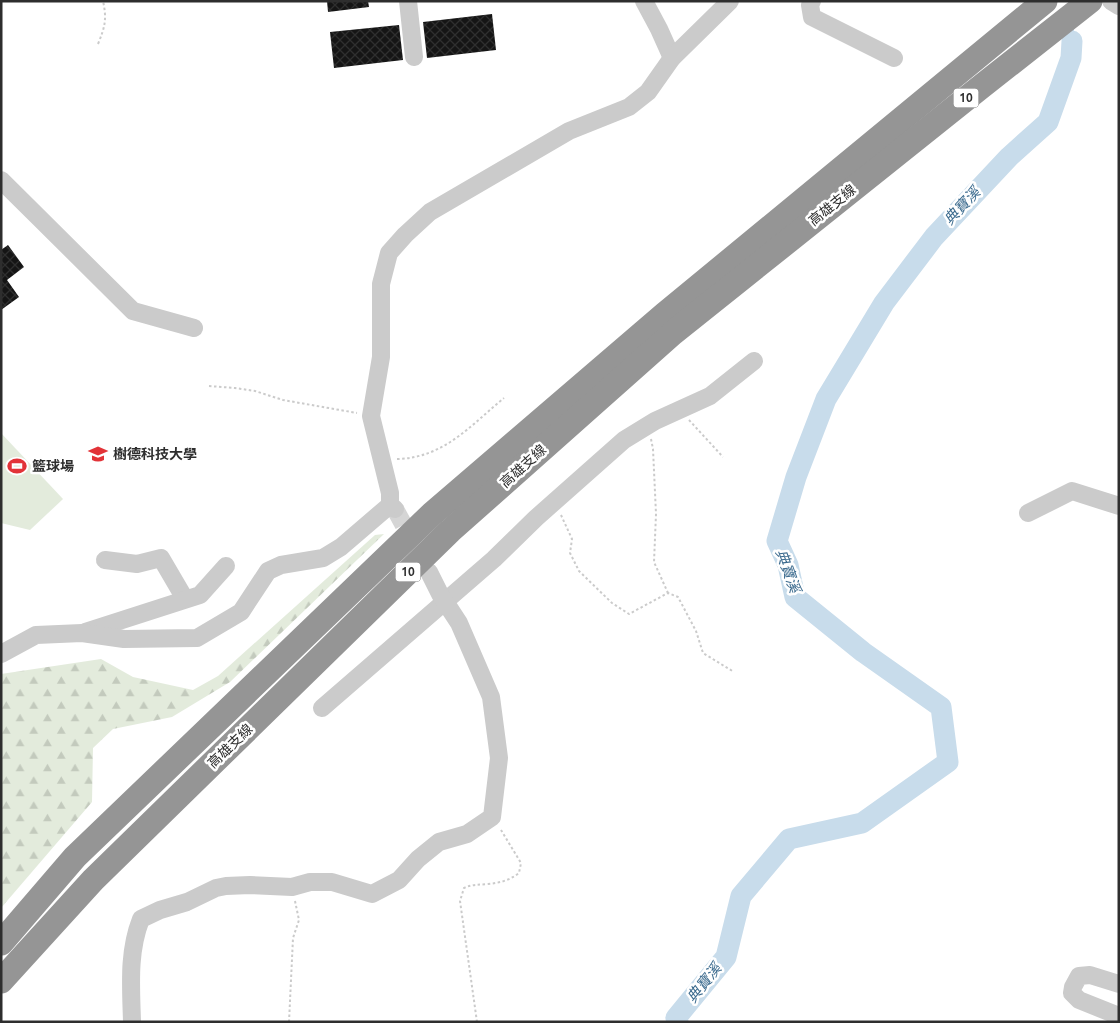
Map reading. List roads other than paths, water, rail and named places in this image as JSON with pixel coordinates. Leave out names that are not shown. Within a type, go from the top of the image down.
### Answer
[{"type":"highway","name":"高雄支線","points":[[1,943],[75,857],[432,514],[665,314],[1045,1]]},
{"type":"highway","name":"高雄支線","points":[[1,981],[92,880],[450,531],[673,333],[1090,1]]},
{"type":"highway","points":[[1,1002],[68,906]]},
{"type":"street","points":[[408,1],[414,57]]},
{"type":"street","points":[[644,1],[672,58]]},
{"type":"street","points":[[1,654],[36,635],[82,633],[124,639],[197,638],[240,612],[268,571],[281,566],[323,558],[341,547],[393,507],[371,416],[381,357],[381,284],[389,253],[430,212],[569,131],[629,107],[648,92],[672,58],[730,1]]},
{"type":"street","points":[[812,1],[810,5],[812,17],[894,58]]},
{"type":"street","points":[[1111,1],[1119,6]]},
{"type":"street","points":[[1,180],[133,311],[194,328]]},
{"type":"street","points":[[322,708],[494,559],[624,440],[678,410],[710,396],[754,361]]},
{"type":"street","points":[[1028,513],[1072,491],[1119,506]]},
{"type":"street","points":[[105,560],[137,564],[161,558],[185,599]]},
{"type":"street","points":[[82,633],[200,595],[226,566]]},
{"type":"street","points":[[132,1022],[130,962],[135,935],[141,918],[187,902],[216,888],[250,885],[292,886],[310,882],[332,882],[372,894],[399,880],[418,859],[439,842],[467,834],[492,817],[499,758],[491,697],[459,623],[429,572]]},
{"type":"street","points":[[1119,984],[1090,975],[1079,976],[1072,987],[1072,993],[1079,1000],[1119,1016]]},
{"type":"waterway","name":"典寶溪","points":[[1072,26],[1072,41]]},
{"type":"waterway","name":"典寶溪","points":[[678,1022],[676,1018],[726,957],[741,896],[789,839],[862,823],[948,762],[941,707],[863,652],[795,597],[788,565],[777,541],[796,477],[826,399],[884,303],[934,237],[1009,157],[1048,122],[1071,58],[1072,41]]},
{"type":"tunnel","points":[[395,509],[414,544]]},
{"type":"place","name":"樹德科技大學","points":[[98,454]]},
{"type":"place","name":"籃球場","points":[[17,466]]}]
